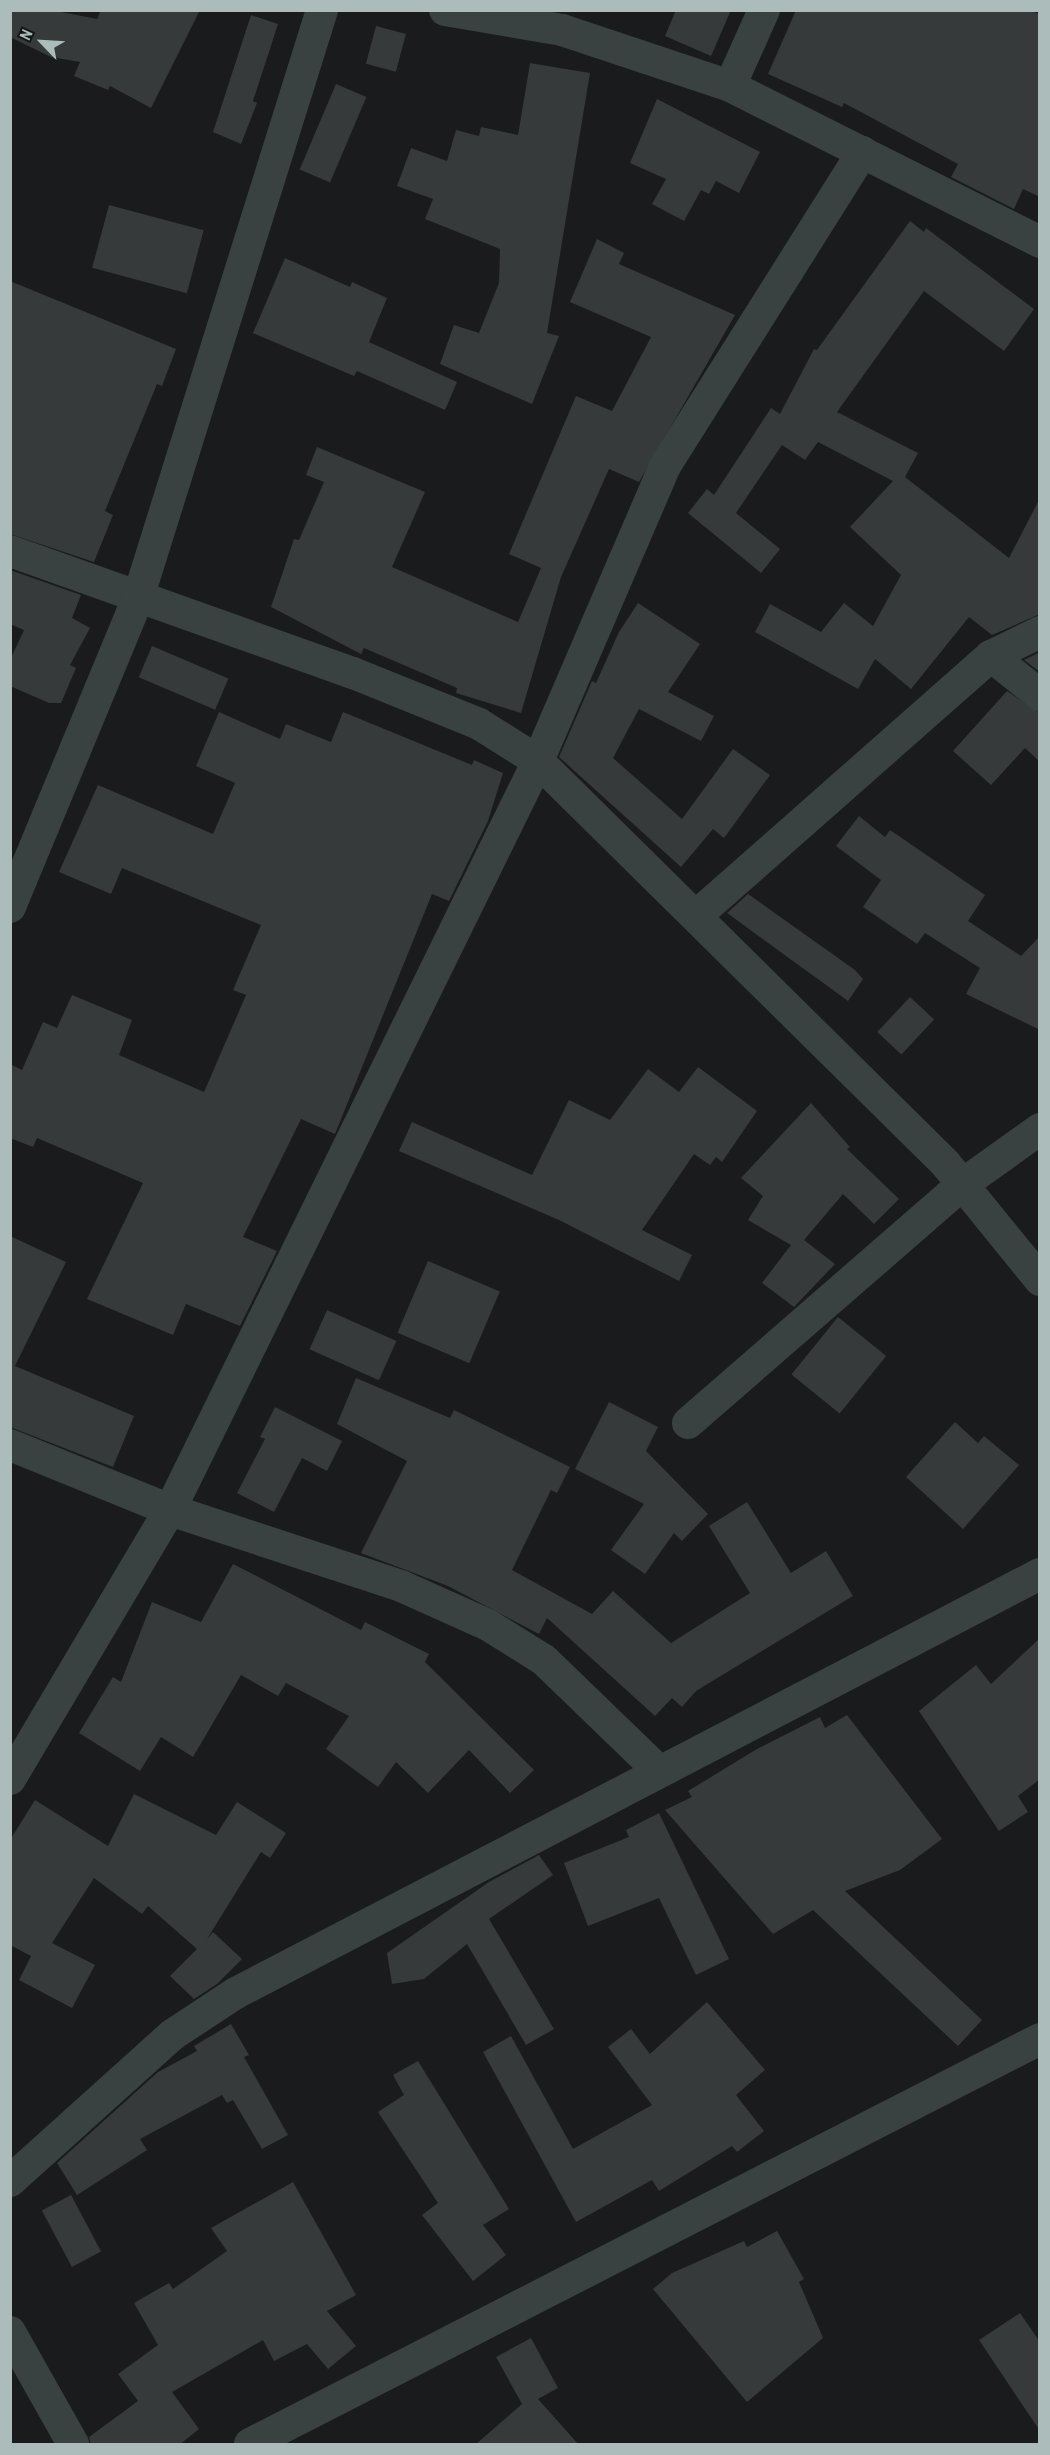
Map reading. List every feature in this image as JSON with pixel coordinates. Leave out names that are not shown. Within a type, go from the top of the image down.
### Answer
[{"type":"street","points":[[10,907],[138,598],[322,10]]},
{"type":"street","points":[[445,10],[562,30],[730,86],[1040,243]]},
{"type":"street","points":[[730,86],[764,10]]},
{"type":"street","points":[[10,1779],[170,1510],[538,761],[665,466],[863,152]]},
{"type":"street","points":[[10,551],[353,673],[468,720],[538,761],[963,1184],[1040,1280]]},
{"type":"street","points":[[696,916],[991,656],[1040,632]]},
{"type":"street","points":[[991,656],[1040,695]]},
{"type":"street","points":[[688,1423],[963,1184],[1040,1129]]},
{"type":"street","points":[[10,1444],[170,1510],[401,1587],[488,1625],[544,1660],[659,1771]]},
{"type":"street","points":[[10,2181],[172,2035],[236,1993],[1040,1574]]},
{"type":"street","points":[[250,2445],[1040,2038]]},
{"type":"street","points":[[10,2332],[73,2445]]},
{"type":"building","points":[[10,10],[51,10],[97,19],[101,10],[200,10],[151,108],[110,86],[108,90],[74,76],[80,62],[51,57],[10,37]]},
{"type":"building","points":[[676,10],[731,10],[711,56],[665,36]]},
{"type":"building","points":[[796,10],[1027,10],[1040,14],[1040,197],[1023,189],[1014,209],[951,177],[958,164],[844,103],[842,107],[768,74]]},
{"type":"building","points":[[251,15],[278,24],[253,101],[257,103],[241,144],[213,132]]},
{"type":"building","points":[[376,26],[406,34],[396,72],[366,64]]},
{"type":"building","points":[[530,63],[590,73],[547,333],[559,336],[532,404],[440,364],[454,325],[479,333],[499,283],[500,249],[425,219],[433,199],[397,186],[411,148],[447,161],[456,130],[479,136],[481,127],[518,135]]},
{"type":"building","points":[[336,84],[366,97],[330,183],[300,170]]},
{"type":"building","points":[[657,99],[760,152],[739,193],[716,181],[709,194],[701,190],[684,221],[652,204],[666,179],[630,163]]},
{"type":"building","points":[[109,205],[204,230],[187,293],[92,268]]},
{"type":"building","points":[[910,221],[924,232],[926,228],[1034,309],[1004,351],[924,291],[837,412],[918,453],[905,477],[1009,558],[1040,498],[1040,614],[992,635],[969,617],[911,689],[875,659],[858,689],[755,632],[770,604],[821,632],[844,603],[873,626],[901,575],[850,527],[893,481],[818,442],[805,460],[782,445],[736,513],[780,549],[761,573],[688,513],[707,489],[714,495],[771,408],[780,414],[814,349],[817,350]]},
{"type":"building","points":[[597,239],[624,253],[619,264],[735,315],[639,482],[609,469],[561,577],[521,713],[456,693],[457,688],[364,648],[361,654],[271,607],[294,539],[299,540],[324,482],[306,475],[317,447],[425,492],[392,567],[518,622],[541,568],[509,554],[576,396],[612,411],[651,337],[570,302]]},
{"type":"building","points":[[285,258],[350,287],[352,282],[387,298],[369,342],[457,382],[445,410],[357,371],[354,376],[253,333]]},
{"type":"building","points":[[10,281],[176,349],[162,386],[157,384],[105,511],[113,515],[94,562],[10,534]]},
{"type":"building","points":[[10,570],[81,595],[72,618],[90,628],[70,665],[76,668],[61,703],[49,703],[10,686],[10,660],[24,630],[10,624]]},
{"type":"building","points":[[638,603],[700,644],[668,692],[714,716],[701,741],[639,709],[613,758],[682,819],[733,749],[770,775],[724,838],[713,829],[681,867],[559,757],[592,681],[596,683],[619,632]]},
{"type":"building","points":[[152,646],[228,678],[215,710],[139,677]]},
{"type":"building","points":[[1040,652],[1040,672],[1024,660]]},
{"type":"building","points":[[1007,691],[1040,713],[1040,762],[1025,748],[991,785],[953,751]]},
{"type":"building","points":[[219,712],[280,739],[286,724],[331,742],[343,712],[472,765],[474,760],[503,773],[488,821],[449,901],[432,894],[335,1134],[301,1119],[243,1237],[277,1251],[240,1326],[186,1304],[173,1335],[87,1299],[143,1183],[37,1138],[33,1147],[10,1138],[10,1064],[22,1070],[43,1022],[57,1028],[72,995],[132,1020],[119,1055],[204,1092],[246,995],[233,990],[261,925],[122,868],[111,894],[59,872],[98,785],[213,834],[235,783],[196,766]]},
{"type":"building","points":[[859,816],[885,837],[890,830],[985,895],[968,921],[1021,956],[1040,936],[1040,1030],[966,994],[980,968],[925,933],[917,944],[863,907],[881,880],[836,846]]},
{"type":"building","points":[[748,894],[855,970],[863,979],[848,1001],[727,913]]},
{"type":"building","points":[[910,997],[934,1020],[901,1055],[877,1032]]},
{"type":"building","points":[[698,1067],[757,1111],[722,1162],[716,1157],[710,1165],[694,1154],[642,1230],[692,1255],[679,1281],[559,1220],[399,1151],[412,1122],[532,1175],[569,1100],[610,1120],[648,1069],[679,1092]]},
{"type":"building","points":[[811,1103],[850,1147],[847,1149],[899,1199],[874,1224],[843,1194],[804,1240],[835,1264],[794,1307],[762,1283],[791,1245],[748,1220],[763,1196],[741,1178]]},
{"type":"building","points":[[10,1236],[66,1262],[15,1366],[134,1416],[113,1467],[10,1427]]},
{"type":"building","points":[[428,1261],[500,1291],[469,1363],[398,1333]]},
{"type":"building","points":[[327,1310],[396,1341],[379,1380],[310,1349]]},
{"type":"building","points":[[838,1317],[886,1356],[840,1414],[791,1375]]},
{"type":"building","points":[[356,1378],[450,1418],[454,1410],[570,1467],[557,1493],[551,1490],[512,1570],[592,1614],[613,1591],[671,1643],[750,1593],[709,1526],[747,1502],[791,1573],[826,1551],[853,1596],[696,1691],[682,1707],[672,1698],[655,1716],[547,1618],[539,1634],[448,1586],[361,1553],[407,1461],[337,1424]]},
{"type":"building","points":[[609,1402],[658,1427],[646,1451],[708,1514],[682,1541],[674,1533],[645,1574],[611,1550],[644,1504],[575,1469]]},
{"type":"building","points":[[275,1407],[342,1441],[327,1471],[302,1458],[274,1512],[237,1493],[265,1439],[260,1437]]},
{"type":"building","points":[[955,1422],[978,1443],[984,1436],[1019,1465],[963,1529],[906,1477]]},
{"type":"building","points":[[233,1564],[361,1630],[365,1622],[429,1654],[425,1662],[534,1770],[510,1793],[469,1750],[428,1793],[396,1762],[378,1787],[326,1749],[349,1716],[286,1683],[278,1696],[241,1675],[193,1757],[161,1737],[140,1771],[79,1733],[113,1677],[121,1682],[152,1602],[201,1622]]},
{"type":"building","points":[[1040,1638],[1040,1779],[1018,1796],[1028,1812],[999,1831],[919,1711],[976,1665],[991,1684]]},
{"type":"building","points":[[847,1715],[942,1839],[900,1870],[845,1891],[982,2020],[958,2046],[813,1910],[773,1934],[665,1810],[692,1797],[688,1791],[757,1749],[820,1717],[825,1728]]},
{"type":"building","points":[[134,1794],[216,1835],[237,1802],[286,1833],[270,1858],[261,1852],[207,1939],[213,1932],[242,1959],[217,1984],[194,1999],[170,1976],[197,1949],[148,1906],[142,1914],[94,1878],[52,1943],[95,1965],[72,2008],[19,1980],[31,1956],[10,1945],[10,1840],[35,1800],[108,1846]]},
{"type":"building","points":[[659,1813],[729,1959],[696,1975],[659,1898],[588,1926],[564,1863],[629,1837],[626,1830]]},
{"type":"building","points":[[539,1855],[553,1875],[489,1919],[554,2029],[526,2045],[467,1944],[424,1979],[392,1984],[387,1953],[489,1882]]},
{"type":"building","points":[[707,2002],[765,2070],[736,2095],[764,2131],[737,2152],[732,2146],[659,2191],[652,2180],[576,2222],[483,2052],[511,2036],[573,2149],[652,2105],[608,2047],[631,2029],[650,2054]]},
{"type":"building","points":[[231,2024],[249,2055],[244,2057],[288,2135],[262,2149],[233,2100],[227,2103],[222,2095],[140,2139],[147,2150],[77,2195],[57,2163],[158,2072],[197,2051],[194,2046]]},
{"type":"building","points":[[418,2061],[509,2209],[483,2225],[506,2255],[473,2281],[422,2215],[438,2203],[378,2112],[404,2095],[393,2075]]},
{"type":"building","points":[[293,2182],[356,2295],[327,2311],[356,2346],[328,2369],[307,2344],[274,2361],[263,2340],[172,2392],[199,2429],[179,2445],[91,2445],[89,2437],[138,2401],[118,2374],[158,2345],[134,2303],[169,2283],[173,2289],[227,2251],[211,2228]]},
{"type":"building","points":[[71,2195],[101,2252],[72,2267],[42,2210]]},
{"type":"building","points":[[777,2231],[804,2279],[799,2282],[823,2338],[747,2402],[653,2289],[672,2273],[744,2241],[747,2247]]},
{"type":"building","points":[[1020,2313],[1040,2342],[1040,2431],[979,2340]]},
{"type":"building","points":[[531,2338],[558,2388],[538,2399],[579,2445],[475,2445],[522,2404],[496,2357]]}]
